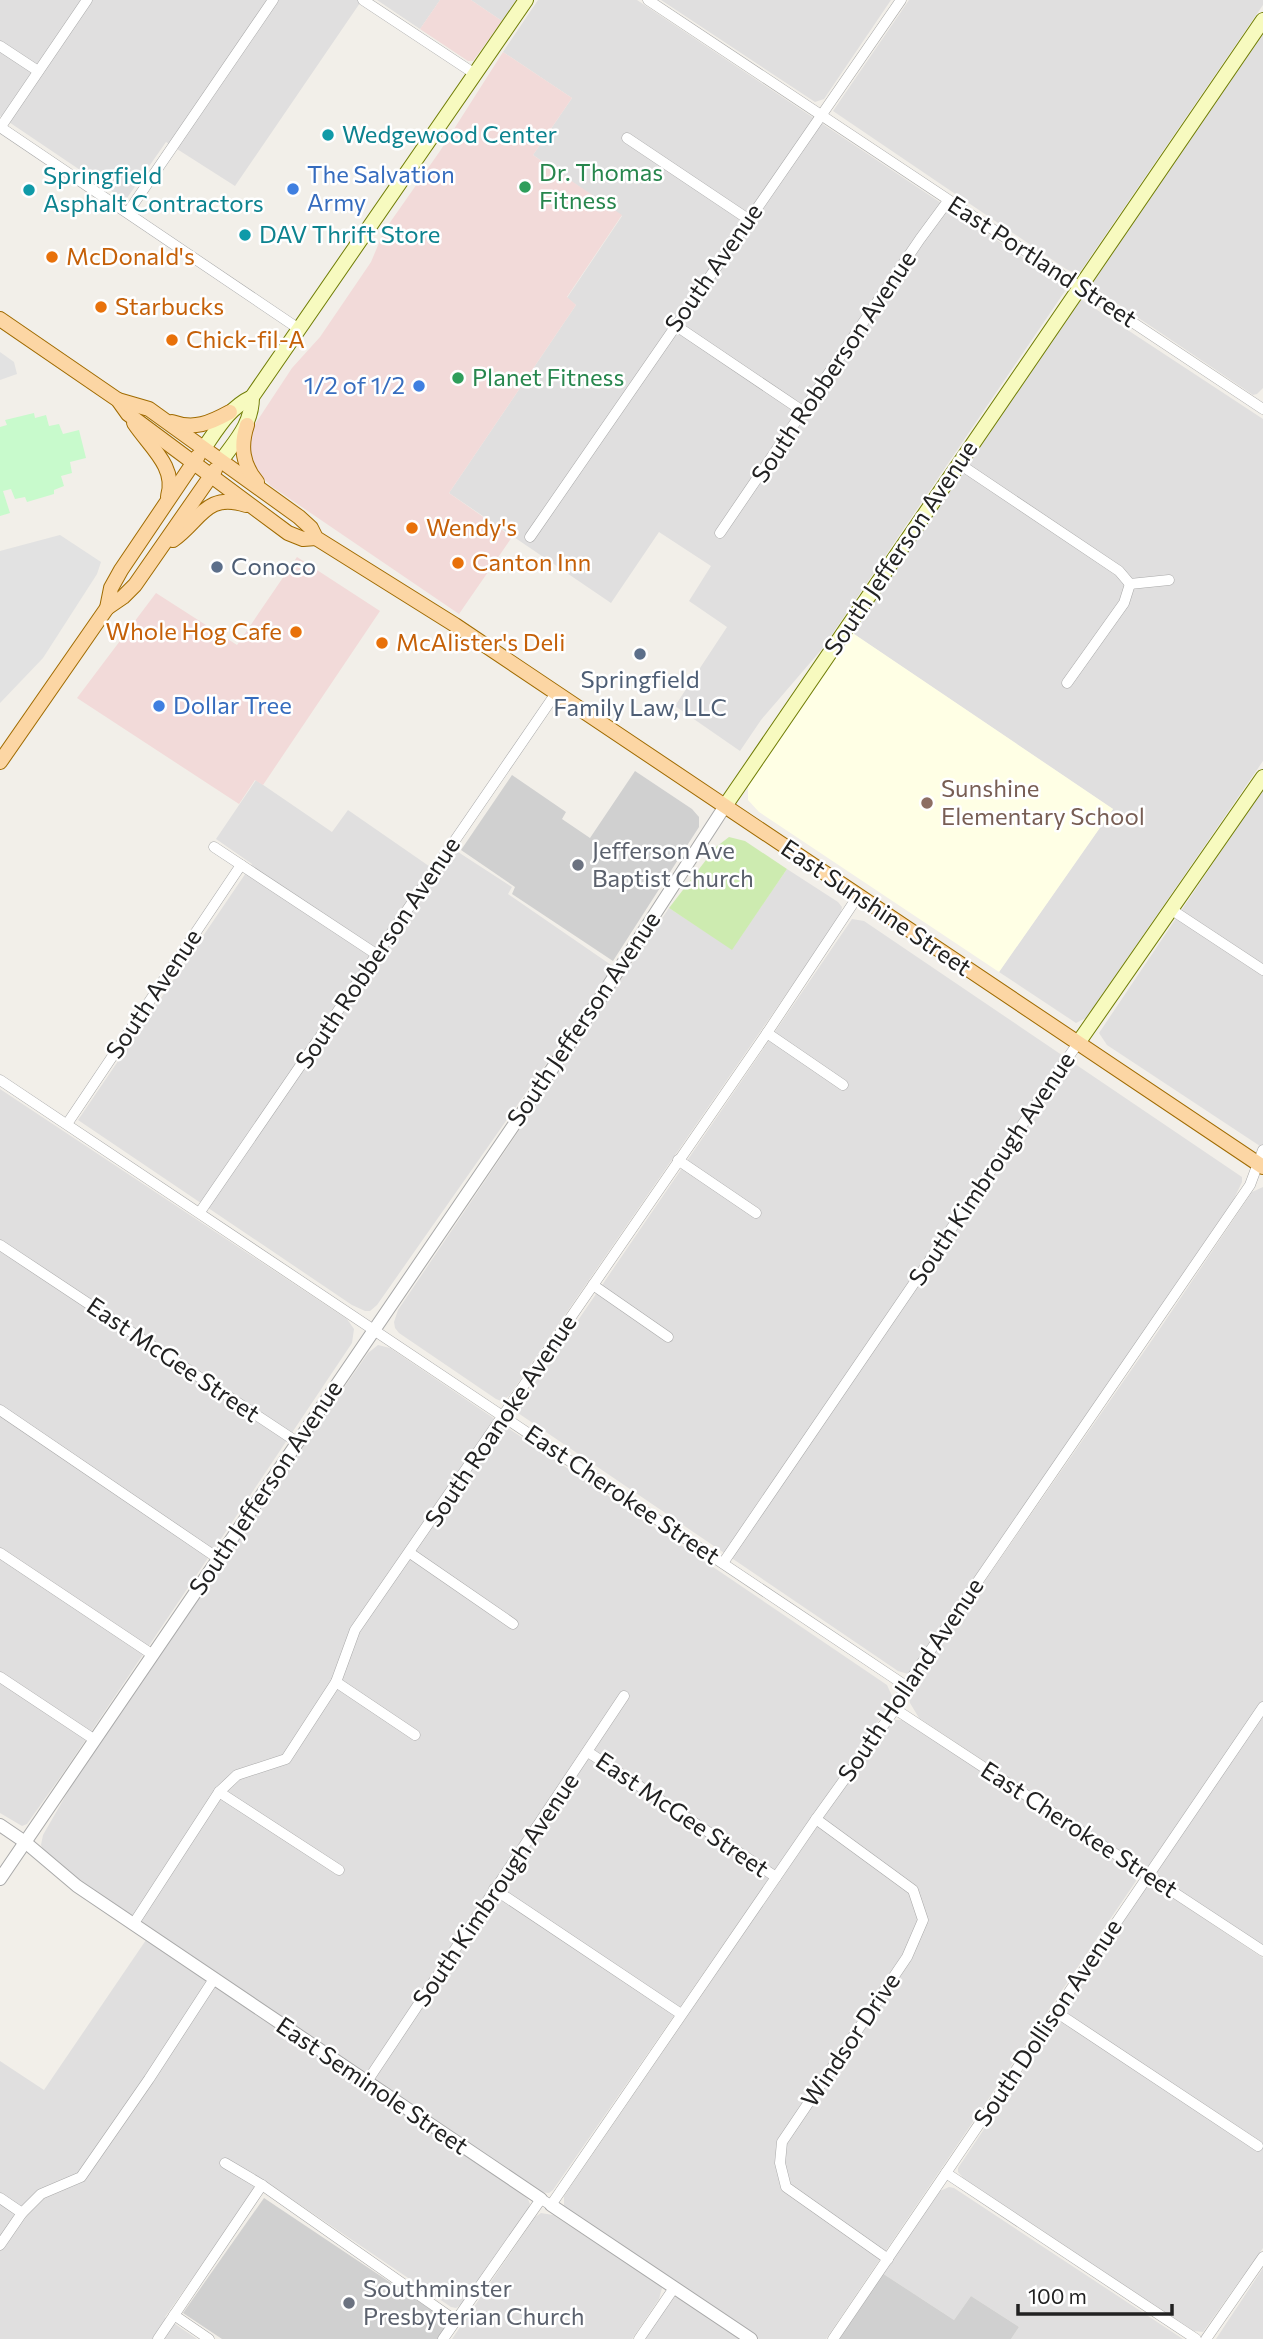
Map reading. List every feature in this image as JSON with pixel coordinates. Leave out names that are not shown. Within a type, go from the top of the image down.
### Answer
[{"type":"main road","points":[[107,608],[111,588],[193,463],[230,412],[238,404],[252,397],[526,0]]},
{"type":"main road","name":"South Jefferson Avenue","points":[[725,806],[1263,20]]},
{"type":"main road","points":[[0,319],[118,400],[168,471],[171,488],[163,508]]},
{"type":"main road","points":[[252,397],[252,412],[242,444],[243,456],[251,475],[264,492]]},
{"type":"main road","points":[[118,400],[137,403],[164,419],[299,517],[311,528],[316,538],[303,539],[288,533],[128,414]]},
{"type":"main road","points":[[164,419],[187,426],[201,426],[230,412]]},
{"type":"main road","points":[[0,762],[107,608],[135,585],[247,425]]},
{"type":"main road","points":[[163,547],[183,532],[206,508],[216,503],[234,501],[253,508]]},
{"type":"main road","name":"East Sunshine Street","points":[[316,538],[455,625],[1078,1043],[1261,1160]]},
{"type":"main road","name":"South Kimbrough Avenue","points":[[1078,1043],[1262,780]]},
{"type":"street","points":[[87,0],[0,128],[299,329]]},
{"type":"street","points":[[128,212],[273,0]]},
{"type":"street","points":[[363,0],[475,74]]},
{"type":"street","name":"East Portland Street","points":[[648,0],[948,201],[1262,406]]},
{"type":"street","name":"South Avenue","points":[[530,537],[901,0]]},
{"type":"street","points":[[0,46],[38,71]]},
{"type":"street","points":[[627,138],[748,219]]},
{"type":"street","name":"South Robberson Avenue","points":[[720,533],[948,201]]},
{"type":"street","points":[[675,325],[804,412]]},
{"type":"street","points":[[958,463],[1119,571],[1130,584]]},
{"type":"street","points":[[1130,584],[1169,580]]},
{"type":"street","points":[[1067,683],[1124,603],[1130,584]]},
{"type":"street","name":"South Robberson Avenue","points":[[200,1212],[556,694]]},
{"type":"street","name":"South Jefferson Avenue","points":[[0,1879],[598,1000],[725,806]]},
{"type":"street","points":[[214,847],[376,954]]},
{"type":"street","name":"South Avenue","points":[[67,1124],[241,865]]},
{"type":"street","name":"South Roanoke Avenue","points":[[134,1923],[219,1792],[237,1775],[286,1759],[336,1682],[355,1630],[505,1416],[858,896]]},
{"type":"street","points":[[1172,910],[1263,970]]},
{"type":"street","points":[[767,1033],[843,1085]]},
{"type":"street","name":"South Kimbrough Avenue","points":[[723,1563],[1078,1043]]},
{"type":"street","name":"East Cherokee Street","points":[[0,1080],[906,1686]]},
{"type":"street","points":[[678,1160],[756,1213]]},
{"type":"street","name":"South Holland Avenue","points":[[443,2339],[546,2202],[681,2014],[895,1709],[906,1686],[1250,1185],[1261,1160]]},
{"type":"street","name":"East McGee Street","points":[[0,1245],[297,1442]]},
{"type":"street","points":[[593,1284],[668,1337]]},
{"type":"street","points":[[0,1410],[219,1559]]},
{"type":"street","points":[[0,1553],[153,1655]]},
{"type":"street","points":[[410,1553],[513,1624]]},
{"type":"street","points":[[0,1677],[95,1740]]},
{"type":"street","points":[[336,1682],[415,1735]]},
{"type":"street","name":"South Kimbrough Avenue","points":[[366,2083],[624,1696]]},
{"type":"street","name":"South Dollison Avenue","points":[[833,2339],[1263,1707]]},
{"type":"street","name":"East Cherokee Street","points":[[895,1709],[1263,1951]]},
{"type":"street","name":"East McGee Street","points":[[588,1752],[776,1877]]},
{"type":"street","points":[[219,1792],[339,1870]]},
{"type":"street","name":"Windsor Drive","points":[[816,1819],[913,1890],[923,1920],[907,1957],[782,2142],[780,2163],[786,2187],[888,2259]]},
{"type":"street","name":"East Seminole Street","points":[[0,1825],[25,1842],[77,1886],[366,2083],[751,2339]]},
{"type":"street","points":[[494,1889],[681,2014]]},
{"type":"street","points":[[0,2245],[22,2213],[41,2194],[81,2177],[214,1979]]},
{"type":"street","points":[[1056,2012],[1258,2146]]},
{"type":"street","points":[[225,2163],[262,2185],[456,2320]]},
{"type":"street","points":[[946,2173],[1196,2339]]},
{"type":"street","points":[[158,2339],[262,2185]]},
{"type":"street","points":[[0,2199],[22,2213]]},
{"type":"street","points":[[1206,2339],[1263,2257]]},
{"type":"street","points":[[639,2339],[674,2288]]},
{"type":"street","points":[[174,2315],[209,2339]]},
{"type":"shaded area","points":[[0,0],[362,0],[235,186],[166,142],[127,198],[123,199],[0,116]]},
{"type":"shaded area","points":[[377,0],[440,0],[420,29]]},
{"type":"shaded area","points":[[440,0],[471,0],[502,21],[473,61],[468,61],[420,29]]},
{"type":"shaded area","points":[[471,0],[516,0],[502,21]]},
{"type":"shaded area","points":[[538,0],[637,0],[1058,281],[1065,291],[822,649],[761,720],[740,751],[675,706],[727,627],[689,601],[711,566],[659,532],[611,603],[449,493],[576,305],[567,298],[622,216],[533,155],[572,98],[503,52]]},
{"type":"shaded area","points":[[661,0],[891,0],[824,99],[815,102]]},
{"type":"shaded area","points":[[909,0],[1263,0],[1263,5],[1077,274],[833,111]]},
{"type":"shaded area","points":[[1263,30],[1263,388],[1253,395],[1094,288],[1092,280]]},
{"type":"shaded area","points":[[503,52],[572,98],[533,155],[622,215],[567,297],[576,305],[449,493],[512,537],[459,614],[271,486],[252,467],[248,435],[292,368],[320,337],[371,262],[384,231],[440,151]]},
{"type":"shaded area","points":[[1082,300],[1263,419],[1263,761],[1086,1018],[1076,1023],[999,972],[1113,809],[851,632],[1078,302]]},
{"type":"shaded area","points":[[0,352],[14,362],[17,374],[0,380]]},
{"type":"shaded area","points":[[60,535],[101,562],[97,574],[43,658],[0,703],[0,551]]},
{"type":"shaded area","points":[[297,557],[380,611],[263,785],[255,780],[239,804],[77,698],[156,593],[237,645]]},
{"type":"shaded area","name":"Sunshine Elementary School","points":[[851,632],[1113,809],[999,972],[759,812],[748,800],[748,785]]},
{"type":"shaded area","name":"Jefferson Ave Baptist Church","points":[[635,771],[692,809],[699,817],[699,827],[613,961],[512,894],[515,887],[461,850],[512,775],[566,812],[562,819],[590,838]]},
{"type":"shaded area","points":[[256,780],[332,832],[348,810],[439,873],[455,850],[512,887],[508,894],[614,967],[377,1305],[370,1311],[352,1305],[78,1120],[252,864],[216,839]]},
{"type":"shaded area","points":[[1263,789],[1263,1148],[1107,1045],[1099,1033]]},
{"type":"shaded area","points":[[787,869],[838,902],[842,907],[840,916],[509,1396],[501,1401],[496,1399],[399,1333],[394,1322],[398,1310],[669,908],[732,949]]},
{"type":"shaded area","points":[[852,919],[864,921],[1242,1177],[1232,1203],[908,1674],[898,1671],[518,1413],[518,1407]]},
{"type":"shaded area","points":[[0,1089],[347,1319],[354,1329],[352,1343],[66,1769],[27,1824],[22,1826],[0,1813]]},
{"type":"shaded area","points":[[1263,1187],[1263,1946],[919,1718],[910,1703],[909,1695],[914,1683],[1252,1192]]},
{"type":"shaded area","points":[[378,1345],[390,1348],[887,1685],[892,1696],[888,1707],[549,2193],[539,2192],[105,1901],[44,1852],[41,1845],[43,1835],[70,1788],[156,1659],[368,1353]]},
{"type":"shaded area","points":[[903,1720],[910,1724],[1133,1872],[1136,1881],[826,2339],[759,2339],[568,2212],[564,2207],[564,2196],[888,1723]]},
{"type":"shaded area","points":[[1148,1887],[1158,1888],[1263,1958],[1263,2248],[1203,2332],[1194,2331],[964,2179],[958,2172],[958,2168]]},
{"type":"shaded area","points":[[146,1940],[528,2199],[528,2210],[461,2305],[451,2307],[262,2179],[165,2317],[197,2339],[0,2339],[0,2061],[44,2090]]},
{"type":"shaded area","points":[[949,2187],[1183,2339],[1011,2339],[1019,2327],[971,2296],[954,2320],[882,2273],[940,2191]]},
{"type":"shaded area","points":[[264,2198],[442,2317],[447,2324],[438,2339],[222,2339],[183,2313]]},
{"type":"shaded area","points":[[541,2213],[553,2215],[662,2288],[659,2299],[632,2339],[452,2339],[535,2217]]},
{"type":"shaded area","points":[[1263,2268],[1263,2339],[1216,2339]]},
{"type":"shaded area","points":[[882,2273],[954,2320],[971,2296],[1019,2327],[1011,2339],[837,2339]]},
{"type":"shaded area","points":[[674,2297],[680,2298],[742,2339],[644,2339]]},
{"type":"green space","points":[[34,413],[35,418],[46,415],[49,426],[59,424],[63,434],[79,430],[86,458],[70,462],[72,473],[61,476],[64,486],[54,490],[54,494],[27,502],[25,497],[15,499],[11,489],[3,491],[10,513],[0,516],[0,427],[7,425],[5,420]]},
{"type":"green space","points":[[729,837],[745,841],[787,869],[732,950],[669,908],[716,847]]},
{"type":"place","name":"Wedgewood Center","points":[[328,135]]},
{"type":"place","name":"Dr. Thomas Fitness","points":[[525,187]]},
{"type":"place","name":"The Salvation Army","points":[[293,189]]},
{"type":"place","name":"Springfield Asphalt Contractors","points":[[29,190]]},
{"type":"place","name":"DAV Thrift Store","points":[[245,235]]},
{"type":"place","name":"McDonald's","points":[[52,257]]},
{"type":"place","name":"Starbucks","points":[[101,307]]},
{"type":"place","name":"Chick-fil-A","points":[[172,340]]},
{"type":"place","name":"Planet Fitness","points":[[458,378]]},
{"type":"place","name":"1/2 of 1/2","points":[[419,386]]},
{"type":"place","name":"Wendy's","points":[[412,528]]},
{"type":"place","name":"Canton Inn","points":[[458,563]]},
{"type":"place","name":"Conoco","points":[[217,567]]},
{"type":"place","name":"Whole Hog Cafe","points":[[296,632]]},
{"type":"place","name":"McAlister's Deli","points":[[382,643]]},
{"type":"place","name":"Springfield Family Law, LLC","points":[[640,654]]},
{"type":"place","name":"Dollar Tree","points":[[159,706]]},
{"type":"place","name":"Sunshine Elementary School","points":[[927,803]]},
{"type":"place","name":"Jefferson Ave Baptist Church","points":[[578,865]]},
{"type":"place","name":"Southminster Presbyterian Church","points":[[349,2303]]}]
